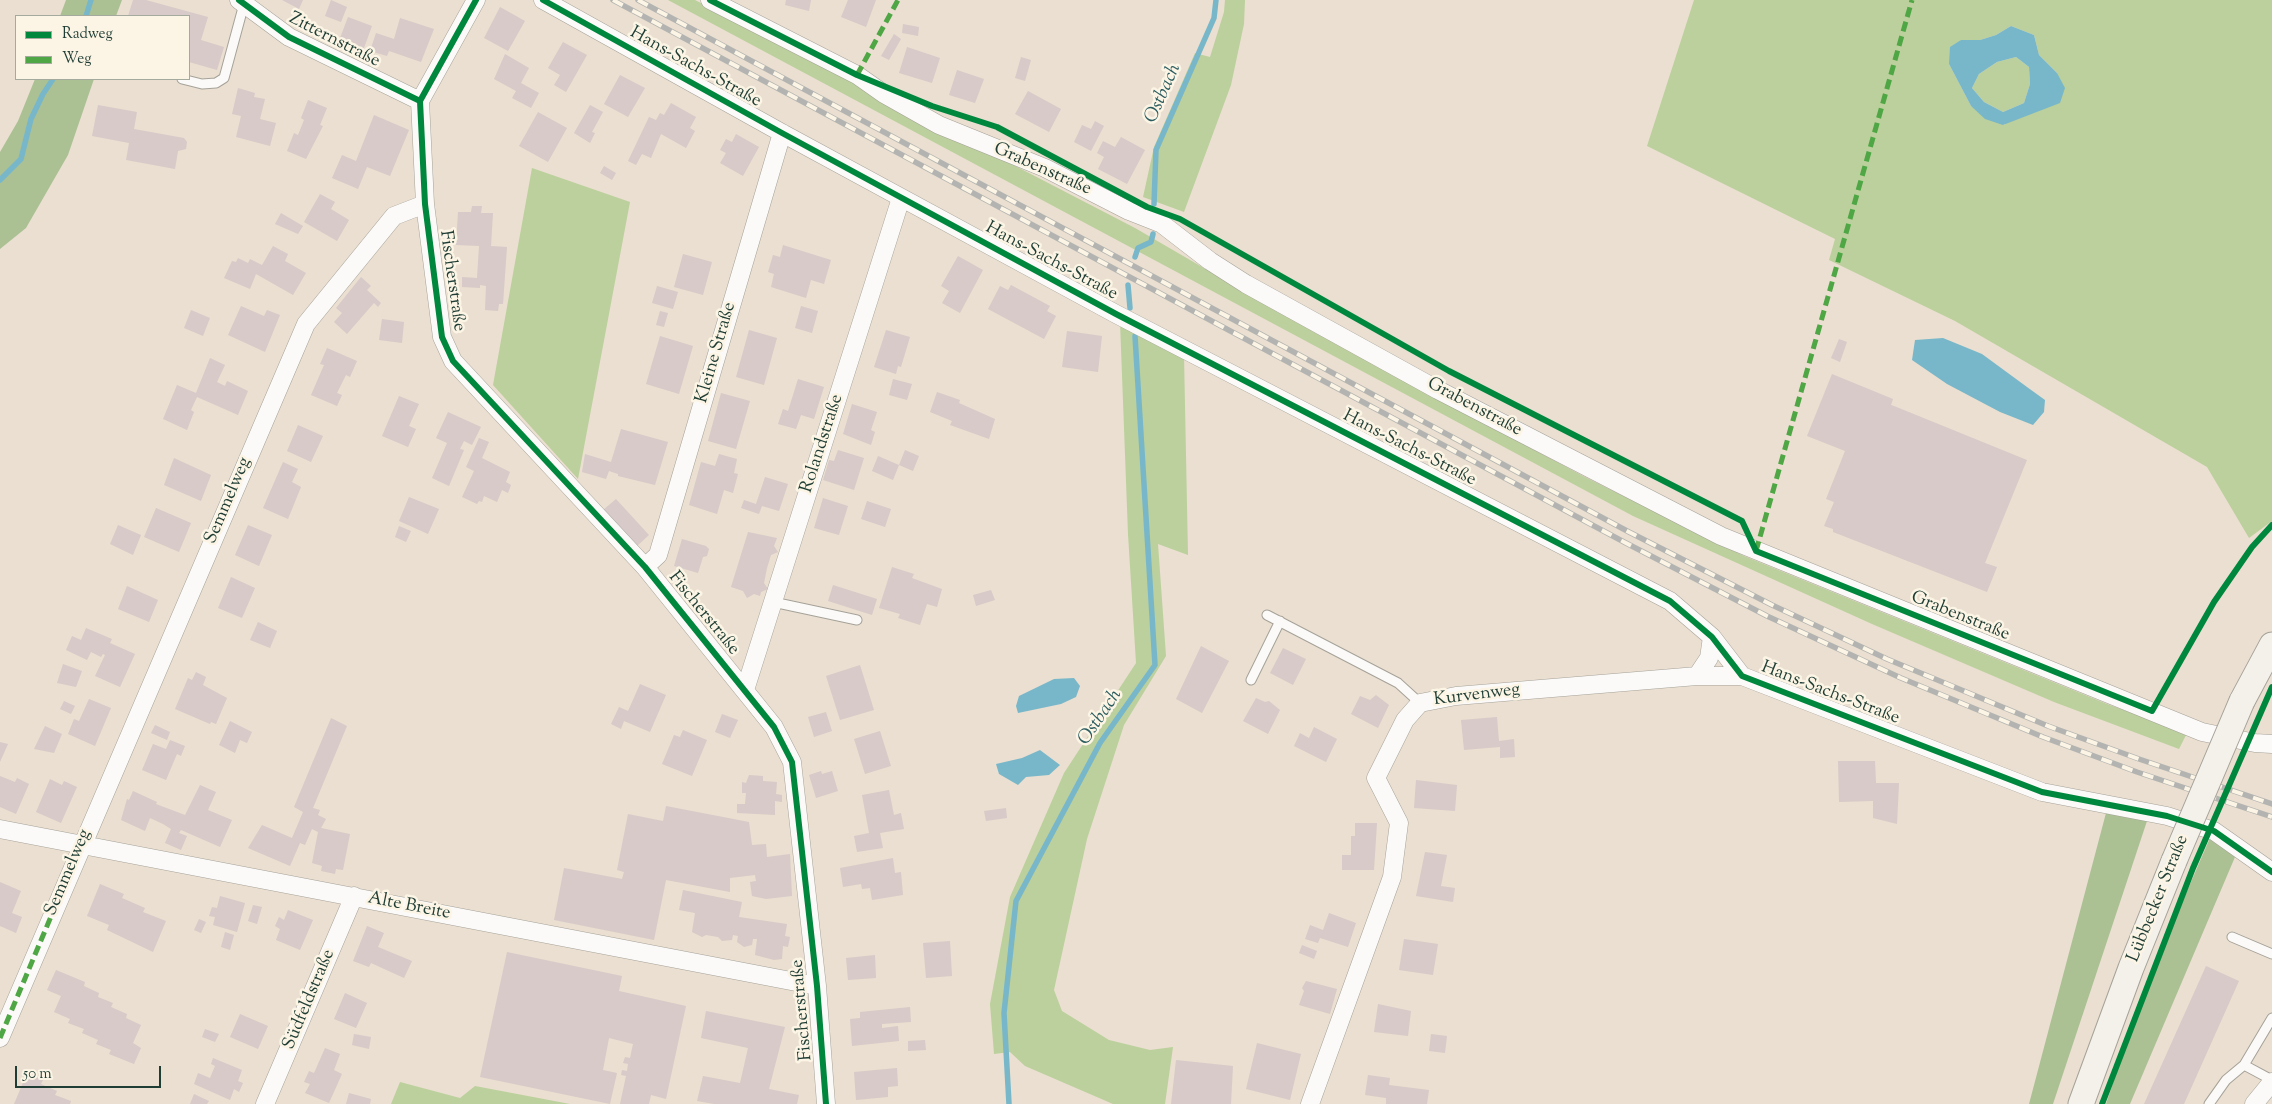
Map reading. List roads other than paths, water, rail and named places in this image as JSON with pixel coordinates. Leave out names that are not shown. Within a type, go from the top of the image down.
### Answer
[{"type":"main road","name":"Lübbecker Straße","points":[[2081,1104],[2131,968],[2174,861],[2242,701],[2272,645]]},
{"type":"street","points":[[425,204],[420,100],[476,0]]},
{"type":"street","name":"Hans-Sachs-Straße","points":[[543,0],[782,133],[1116,314],[1670,601],[1712,637],[1742,676],[2042,792],[2167,816],[2214,831],[2272,872]]},
{"type":"street","name":"Grabenstraße","points":[[710,0],[857,75],[884,94],[939,125],[1045,168],[1129,211],[1162,224],[1210,261],[1263,294],[1438,390],[1722,536],[2202,732],[2255,743],[2272,744]]},
{"type":"street","name":"Zitternstraße","points":[[241,2],[289,37],[420,100]]},
{"type":"street","name":"Kleine Straße","points":[[645,567],[658,555],[782,133]]},
{"type":"street","name":"Rolandstraße","points":[[745,690],[901,198]]},
{"type":"street","name":"Fischerstraße","points":[[425,204],[442,337],[453,361],[645,567],[774,726],[792,762],[817,986],[826,1104]]},
{"type":"street","name":"Semmelweg","points":[[0,1038],[81,845],[306,324],[394,216],[425,204]]},
{"type":"street","points":[[1697,676],[1709,658],[1712,637]]},
{"type":"street","name":"Kurvenweg","points":[[1310,1104],[1392,877],[1399,823],[1376,778],[1405,720],[1420,703],[1456,696],[1697,676],[1742,676]]},
{"type":"street","name":"Alte Breite","points":[[0,829],[817,986]]},
{"type":"street","name":"Südfeldstraße","points":[[265,1104],[354,896]]},
{"type":"street","points":[[2254,1104],[2272,1081]]},
{"type":"lane","points":[[186,80],[202,84],[216,83],[224,78],[241,2]]},
{"type":"lane","points":[[773,602],[856,620]]},
{"type":"lane","points":[[1267,615],[1398,684],[1420,703]]},
{"type":"lane","points":[[1251,680],[1280,621]]},
{"type":"lane","points":[[2232,937],[2272,954]]},
{"type":"lane","points":[[2209,1104],[2226,1080],[2244,1065],[2272,1018]]},
{"type":"lane","points":[[2244,1065],[2272,1081]]},
{"type":"water","points":[[2011,26],[2034,35],[2039,55],[2057,73],[2065,88],[2060,103],[2003,125],[1985,119],[1971,106],[1949,64],[1950,47],[1961,40],[1980,40],[1996,35]],"holes":[[[2016,57],[2029,67],[2030,84],[2024,103],[2003,112],[1984,102],[1972,88],[1979,74],[1997,62]]]},
{"type":"water","points":[[1943,338],[1982,354],[2045,400],[2044,412],[2033,425],[2000,412],[1947,384],[1912,360],[1915,340]]},
{"type":"water","points":[[1074,678],[1080,686],[1076,697],[1061,704],[1018,713],[1016,706],[1019,696],[1054,679]]},
{"type":"water","points":[[1040,750],[1060,765],[1049,775],[1026,777],[1018,785],[999,774],[996,764],[1022,758]]},
{"type":"waterway","points":[[86,15],[91,0]]},
{"type":"waterway","name":"Ostbach","points":[[1154,204],[1156,150],[1214,18],[1216,0]]},
{"type":"waterway","points":[[0,180],[21,159],[31,119],[52,80]]},
{"type":"waterway","name":"Ostbach","points":[[1135,257],[1138,248],[1151,242],[1153,234]]},
{"type":"waterway","name":"Ostbach","points":[[1128,285],[1130,308]]},
{"type":"waterway","name":"Ostbach","points":[[1009,1104],[1004,1013],[1016,901],[1100,743],[1155,665],[1135,336]]},
{"type":"railway","points":[[613,0],[1624,542],[1767,616],[1901,678],[2043,737],[2137,772],[2272,817]]},
{"type":"railway","points":[[638,0],[1629,532],[1772,605],[1887,659],[2048,726],[2272,804]]}]
